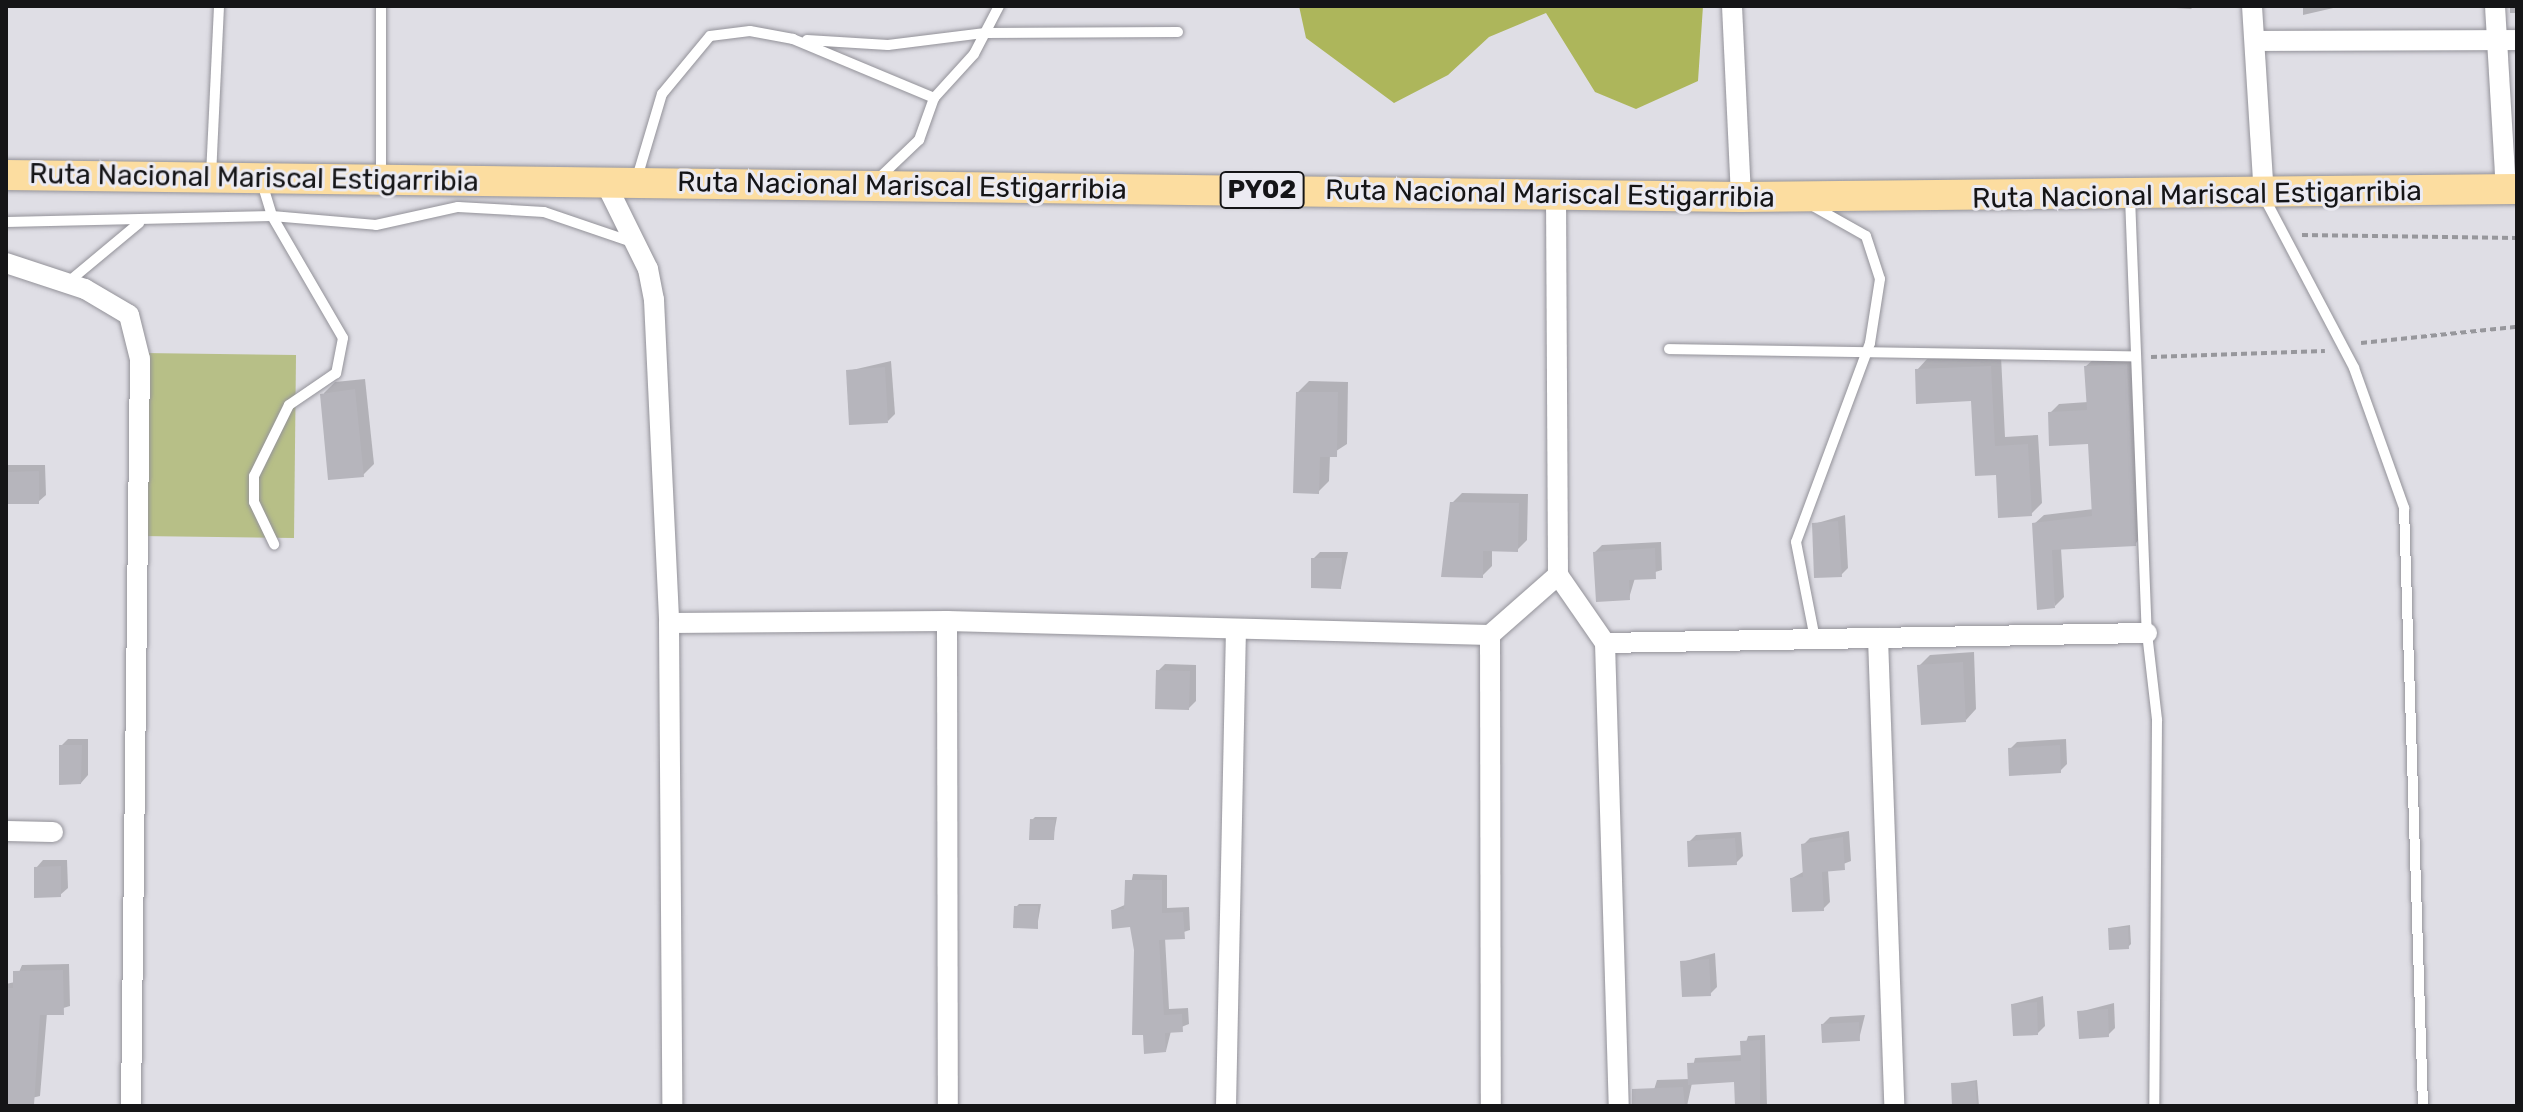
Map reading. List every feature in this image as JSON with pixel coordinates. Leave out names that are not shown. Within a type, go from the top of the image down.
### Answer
[{"type":"main road","name":"Ruta Nacional Mariscal Estigarribia","points":[[6,175],[1741,197],[2264,197],[2513,183]]},
{"type":"street","points":[[1732,6],[1741,197]]},
{"type":"street","points":[[2252,6],[2264,197]]},
{"type":"street","points":[[2495,6],[2507,40],[2513,183]]},
{"type":"street","points":[[2255,41],[2507,40]]},
{"type":"street","points":[[605,182],[633,242],[654,300],[669,623],[672,1106]]},
{"type":"street","points":[[1556,194],[1558,575],[1605,643],[1619,1106]]},
{"type":"street","points":[[6,263],[67,283],[129,315],[140,359],[131,1106]]},
{"type":"street","points":[[669,623],[947,621],[1490,635],[1558,575]]},
{"type":"street","points":[[947,621],[948,1106]]},
{"type":"street","points":[[1226,1106],[1236,629]]},
{"type":"street","points":[[1605,643],[2147,633]]},
{"type":"street","points":[[1490,635],[1491,1106]]},
{"type":"street","points":[[1878,638],[1894,1106]]},
{"type":"street","points":[[6,831],[53,832]]},
{"type":"lane","points":[[211,177],[219,6]]},
{"type":"lane","points":[[381,6],[381,180]]},
{"type":"lane","points":[[871,185],[919,140],[934,98],[985,33],[999,6]]},
{"type":"lane","points":[[635,182],[662,94],[710,36],[750,31],[793,39],[888,45],[985,33],[1178,32]]},
{"type":"lane","points":[[793,39],[934,98]]},
{"type":"lane","points":[[260,178],[272,216],[343,338],[336,373],[289,405],[254,476],[254,502],[274,544]]},
{"type":"lane","points":[[1799,197],[1866,236],[1877,254],[1878,311],[1865,356],[1796,542],[1815,639]]},
{"type":"lane","points":[[2130,197],[2147,633],[2157,720],[2154,1106]]},
{"type":"lane","points":[[2264,197],[2354,368],[2404,508],[2423,1106]]},
{"type":"lane","points":[[6,222],[140,222],[272,216],[376,225],[458,207],[544,212],[633,242]]},
{"type":"lane","points":[[67,283],[140,222]]},
{"type":"lane","points":[[1669,349],[1865,356],[2136,356]]},
{"type":"path","points":[[2284,235],[2517,238]]},
{"type":"green space","points":[[1299,6],[1703,6],[1698,81],[1636,109],[1595,92],[1546,13],[1489,37],[1448,75],[1394,103],[1306,38]]},
{"type":"green space","points":[[143,353],[296,355],[294,538],[140,536]]},
{"type":"building","points":[[2127,364],[2136,546],[2052,550],[2055,608],[2037,610],[2032,523],[2092,516],[2088,444],[2049,446],[2048,412],[2087,410],[2084,366]]},
{"type":"building","points":[[1991,366],[1995,446],[2028,444],[2032,516],[1998,518],[1996,475],[1975,476],[1971,401],[1916,404],[1915,369]]},
{"type":"building","points":[[885,367],[888,423],[849,425],[846,370]]},
{"type":"building","points":[[355,389],[364,477],[328,480],[320,394]]},
{"type":"building","points":[[1296,392],[1338,392],[1337,457],[1320,457],[1319,494],[1293,493]]},
{"type":"building","points":[[39,471],[39,504],[6,504],[6,472]]},
{"type":"building","points":[[1450,502],[1519,503],[1518,552],[1483,551],[1483,578],[1441,577]]},
{"type":"building","points":[[1838,521],[1842,577],[1814,578],[1812,523]]},
{"type":"building","points":[[1655,548],[1656,579],[1629,580],[1630,600],[1596,602],[1593,552]]},
{"type":"building","points":[[1311,558],[1342,558],[1341,589],[1311,588]]},
{"type":"building","points":[[1963,662],[1966,722],[1921,725],[1917,665]]},
{"type":"building","points":[[1156,670],[1190,671],[1189,710],[1155,709]]},
{"type":"building","points":[[59,745],[82,745],[81,784],[59,785]]},
{"type":"building","points":[[2060,745],[2061,773],[2009,776],[2008,748]]},
{"type":"building","points":[[1030,819],[1055,820],[1054,840],[1029,840]]},
{"type":"building","points":[[1843,837],[1845,870],[1822,872],[1824,911],[1792,912],[1790,878],[1803,877],[1801,844]]},
{"type":"building","points":[[1735,838],[1737,865],[1688,867],[1687,841]]},
{"type":"building","points":[[61,866],[61,897],[34,898],[34,867]]},
{"type":"building","points":[[1125,880],[1162,880],[1162,913],[1183,912],[1185,939],[1159,940],[1164,1015],[1182,1014],[1183,1032],[1165,1033],[1166,1052],[1144,1054],[1143,1035],[1132,1035],[1134,950],[1130,927],[1112,929],[1111,910],[1124,909]]},
{"type":"building","points":[[1014,906],[1038,906],[1038,929],[1013,928]]},
{"type":"building","points":[[2128,927],[2129,949],[2109,950],[2108,928]]},
{"type":"building","points":[[1709,959],[1711,996],[1682,997],[1680,961]]},
{"type":"building","points":[[63,970],[64,1015],[40,1015],[34,1105],[6,1106],[6,988],[13,988],[13,971]]},
{"type":"building","points":[[2037,1002],[2038,1035],[2013,1036],[2011,1004]]},
{"type":"building","points":[[2108,1009],[2109,1037],[2079,1039],[2077,1011]]},
{"type":"building","points":[[1859,1022],[1860,1041],[1822,1043],[1821,1024]]},
{"type":"building","points":[[1760,1040],[1760,1106],[1735,1106],[1734,1082],[1688,1085],[1687,1063],[1741,1061],[1740,1041]]},
{"type":"building","points":[[1975,1082],[1977,1106],[1952,1106],[1951,1083]]},
{"type":"building","points":[[1683,1087],[1685,1106],[1632,1106],[1632,1089]]}]
